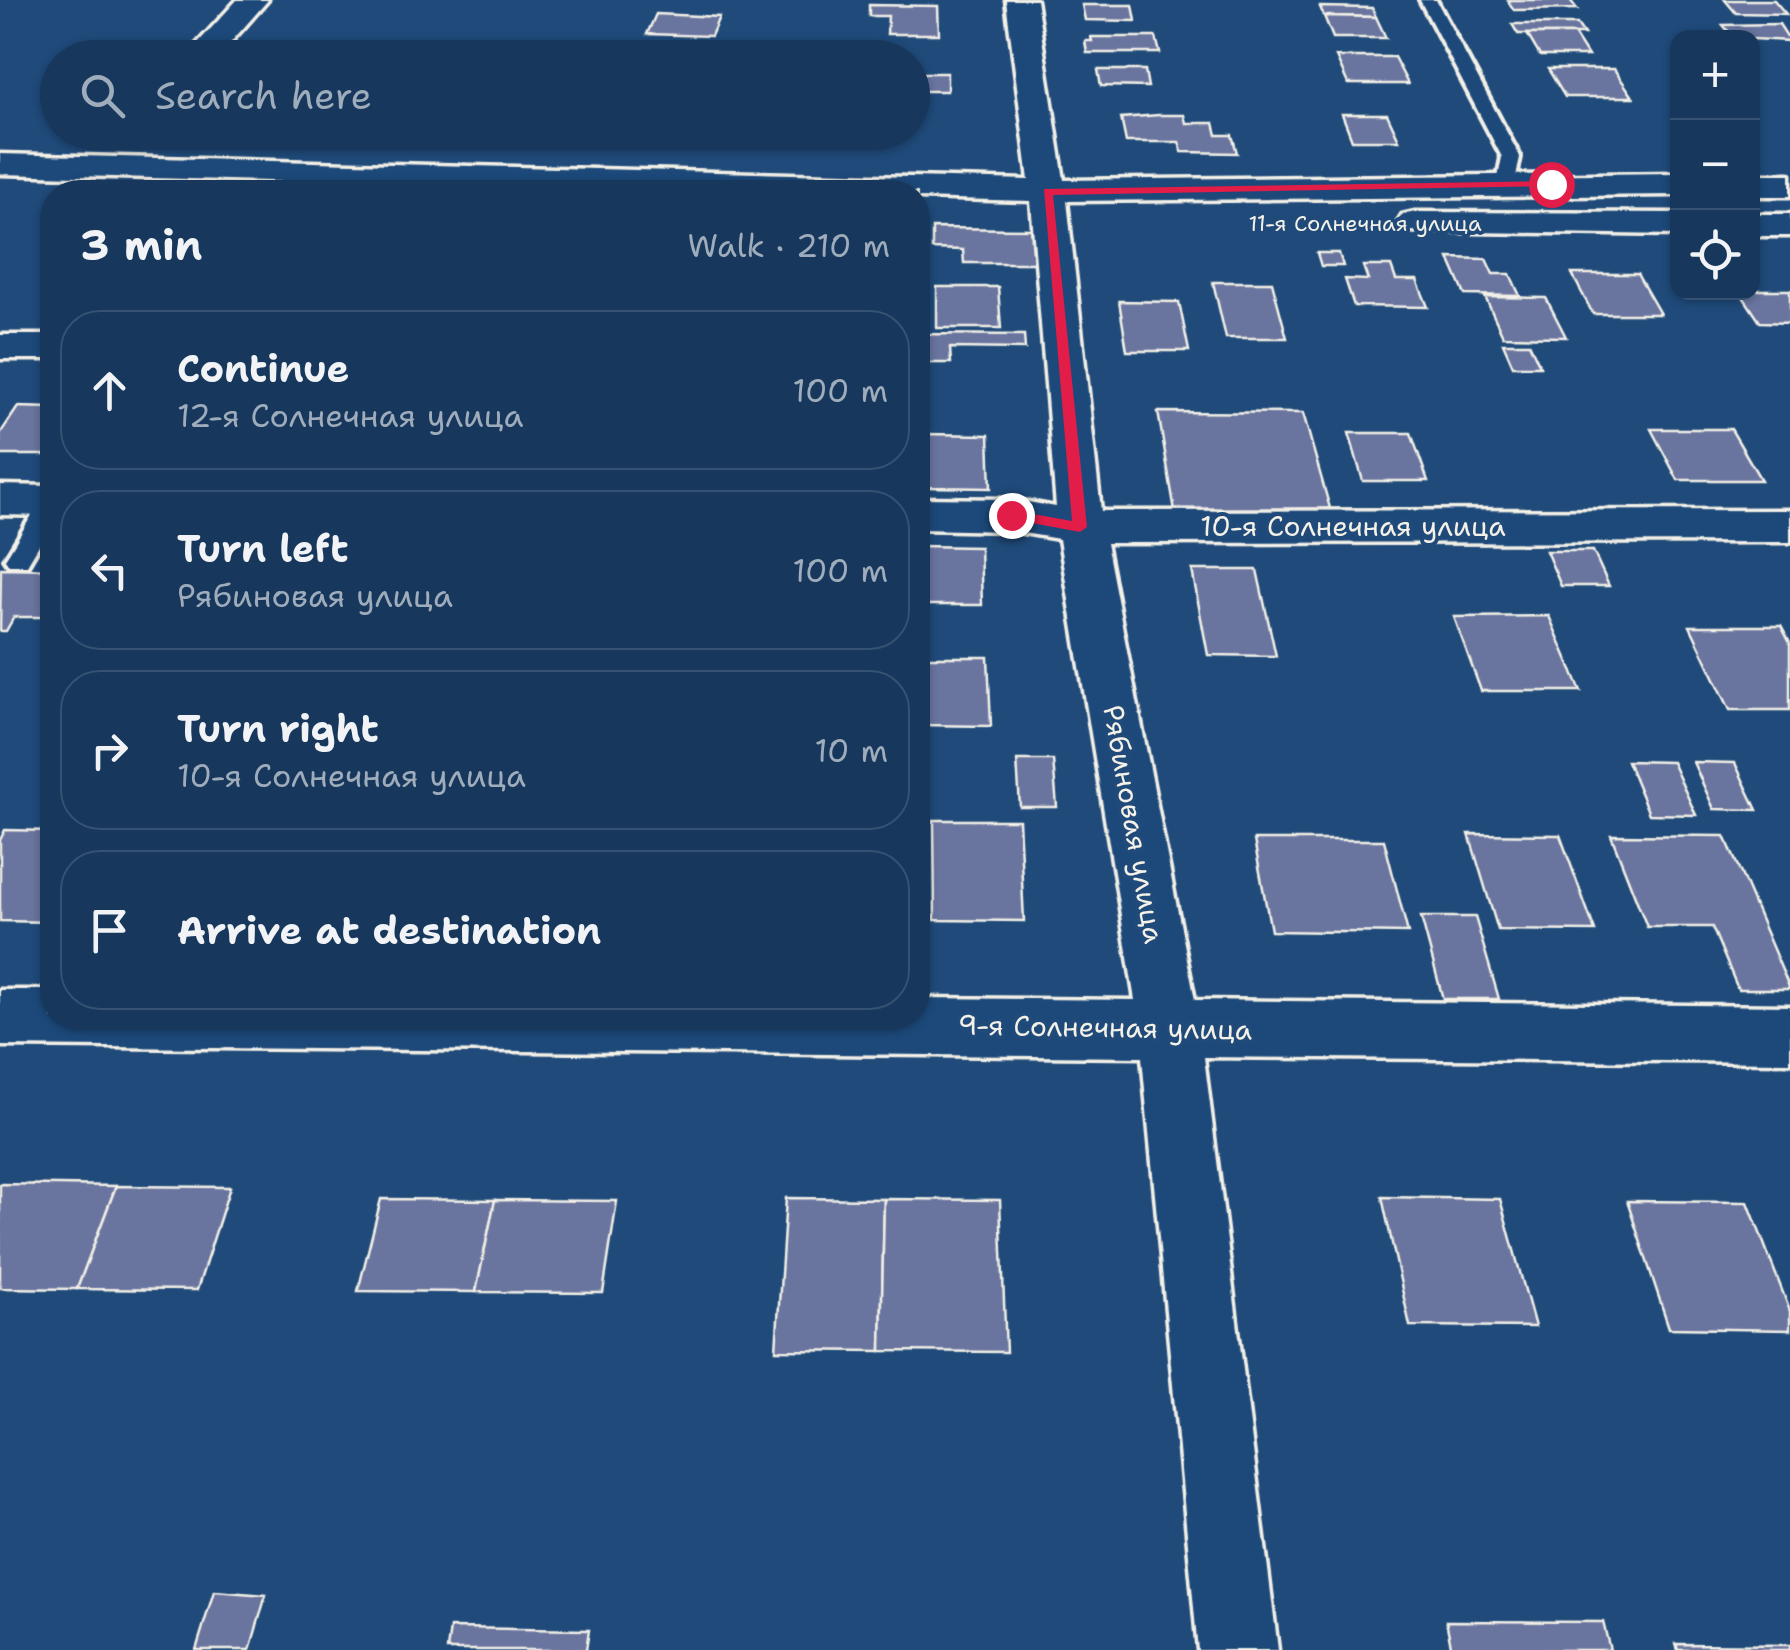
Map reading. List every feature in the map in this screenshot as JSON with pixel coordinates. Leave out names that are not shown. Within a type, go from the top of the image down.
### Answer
[{"type":"street","points":[[216,40],[253,0]]},
{"type":"street","name":"Рябиновая улица","points":[[1022,0],[1050,207],[1080,527],[1170,1027],[1238,1650]]},
{"type":"street","points":[[97,166],[112,150]]},
{"type":"street","points":[[0,164],[422,180]]},
{"type":"street","points":[[930,202],[1050,207],[1507,183],[1670,184]]},
{"type":"street","points":[[1760,185],[1790,185]]},
{"type":"street","name":"11-я Солнечная улица","points":[[1050,207],[1326,223]]},
{"type":"street","name":"11-я Солнечная улица","points":[[1384,223],[1670,224]]},
{"type":"street","points":[[1760,225],[1790,225]]},
{"type":"street","points":[[0,348],[40,348]]},
{"type":"street","points":[[0,500],[40,502]]},
{"type":"street","name":"10-я Солнечная улица","points":[[930,514],[1011,515],[1080,527],[1790,526]]},
{"type":"street","name":"9-я Солнечная улица","points":[[0,1018],[40,1018]]},
{"type":"street","name":"9-я Солнечная улица","points":[[930,1025],[1790,1034]]},
{"type":"lane","points":[[1428,0],[1511,157],[1507,183]]},
{"type":"lane","points":[[18,560],[40,522]]},
{"type":"building","points":[[1507,0],[1570,0],[1577,9],[1514,10]]},
{"type":"building","points":[[1725,0],[1774,0],[1786,14],[1736,13]]},
{"type":"building","points":[[869,5],[938,6],[939,34],[887,34],[888,16],[869,16]]},
{"type":"building","points":[[1082,5],[1133,5],[1136,21],[1085,20]]},
{"type":"building","points":[[1320,7],[1372,8],[1376,17],[1324,16]]},
{"type":"building","points":[[656,14],[719,17],[711,36],[647,34]]},
{"type":"building","points":[[1324,16],[1376,17],[1386,38],[1333,38]]},
{"type":"building","points":[[1512,24],[1577,24],[1584,34],[1518,34]]},
{"type":"building","points":[[1779,24],[1790,41],[1760,39],[1760,30],[1727,30],[1723,25]]},
{"type":"building","points":[[1527,34],[1574,34],[1588,56],[1540,56]]},
{"type":"building","points":[[1091,37],[1156,37],[1160,53],[1087,53],[1085,41],[1092,41]]},
{"type":"building","points":[[1336,57],[1394,57],[1408,84],[1348,84]]},
{"type":"building","points":[[1548,69],[1614,69],[1633,97],[1565,97]]},
{"type":"building","points":[[1098,70],[1145,70],[1148,87],[1101,86]]},
{"type":"building","points":[[930,73],[947,73],[947,91],[930,91]]},
{"type":"building","points":[[1342,114],[1387,114],[1399,140],[1352,140]]},
{"type":"building","points":[[1184,115],[1186,123],[1214,123],[1217,135],[1232,135],[1237,153],[1182,152],[1179,142],[1126,142],[1121,118]]},
{"type":"building","points":[[932,228],[1037,229],[1040,263],[964,263],[963,250],[932,249]]},
{"type":"building","points":[[1317,253],[1339,253],[1343,266],[1321,266]]},
{"type":"building","points":[[1449,258],[1486,259],[1493,274],[1510,274],[1520,296],[1465,295]]},
{"type":"building","points":[[1363,266],[1391,266],[1396,280],[1417,280],[1428,307],[1354,306],[1345,279],[1368,280]]},
{"type":"building","points":[[1572,274],[1637,274],[1660,314],[1593,314]]},
{"type":"building","points":[[1213,282],[1272,282],[1287,338],[1226,338]]},
{"type":"building","points":[[937,287],[998,287],[1001,328],[937,328]]},
{"type":"building","points":[[1760,290],[1790,290],[1790,323],[1760,322],[1745,300],[1760,300]]},
{"type":"building","points":[[1485,297],[1546,298],[1566,337],[1503,336]]},
{"type":"building","points":[[1119,301],[1179,302],[1189,351],[1127,351]]},
{"type":"building","points":[[930,334],[1024,335],[1025,349],[950,348],[951,363],[930,363]]},
{"type":"building","points":[[1503,343],[1529,343],[1540,366],[1513,366]]},
{"type":"building","points":[[18,407],[40,408],[40,455],[0,455],[0,434]]},
{"type":"building","points":[[1158,412],[1303,413],[1331,512],[1175,511]]},
{"type":"building","points":[[1651,429],[1731,429],[1761,480],[1678,480]]},
{"type":"building","points":[[1349,433],[1411,433],[1428,481],[1363,481]]},
{"type":"building","points":[[930,434],[989,435],[991,488],[930,487]]},
{"type":"building","points":[[930,546],[980,547],[982,605],[930,605]]},
{"type":"building","points":[[1546,551],[1593,551],[1609,586],[1561,586]]},
{"type":"building","points":[[1,568],[40,569],[40,617],[14,617],[6,631],[0,631]]},
{"type":"building","points":[[1192,570],[1257,570],[1276,656],[1208,655]]},
{"type":"building","points":[[1549,616],[1581,691],[1481,691],[1454,617]]},
{"type":"building","points":[[1690,626],[1781,626],[1790,643],[1790,710],[1730,710]]},
{"type":"building","points":[[930,657],[988,657],[991,726],[930,725]]},
{"type":"building","points":[[1017,760],[1053,760],[1057,807],[1020,807]]},
{"type":"building","points":[[1627,761],[1672,762],[1696,815],[1649,814]]},
{"type":"building","points":[[1693,762],[1735,763],[1757,810],[1714,809]]},
{"type":"building","points":[[934,820],[1019,820],[1024,921],[935,920]]},
{"type":"building","points":[[5,830],[40,831],[40,922],[0,921],[0,840]]},
{"type":"building","points":[[1469,834],[1560,835],[1595,931],[1498,930]]},
{"type":"building","points":[[1611,835],[1725,836],[1790,989],[1738,989],[1712,927],[1647,927]]},
{"type":"building","points":[[1254,840],[1384,840],[1408,933],[1271,931]]},
{"type":"building","points":[[1421,917],[1475,917],[1499,999],[1443,999]]},
{"type":"building","points":[[0,1184],[116,1186],[77,1289],[0,1288]]},
{"type":"building","points":[[116,1186],[230,1187],[197,1290],[77,1289]]},
{"type":"building","points":[[1382,1197],[1500,1199],[1535,1327],[1410,1326]]},
{"type":"building","points":[[786,1198],[884,1199],[881,1351],[776,1350]]},
{"type":"building","points":[[381,1199],[495,1200],[476,1292],[358,1291]]},
{"type":"building","points":[[884,1199],[1000,1200],[1006,1352],[881,1351]]},
{"type":"building","points":[[495,1200],[617,1201],[603,1293],[476,1292]]},
{"type":"building","points":[[1627,1201],[1748,1202],[1790,1311],[1790,1330],[1669,1328]]},
{"type":"building","points":[[214,1591],[266,1595],[250,1650],[196,1650]]},
{"type":"building","points":[[1446,1621],[1603,1622],[1610,1650],[1452,1650]]},
{"type":"building","points":[[450,1628],[589,1630],[586,1650],[447,1650]]},
{"type":"building","points":[[1676,1644],[1790,1645],[1790,1650],[1678,1650]]},
{"type":"route","points":[[1011,515],[1080,527],[1048,192],[1551,184]]}]
